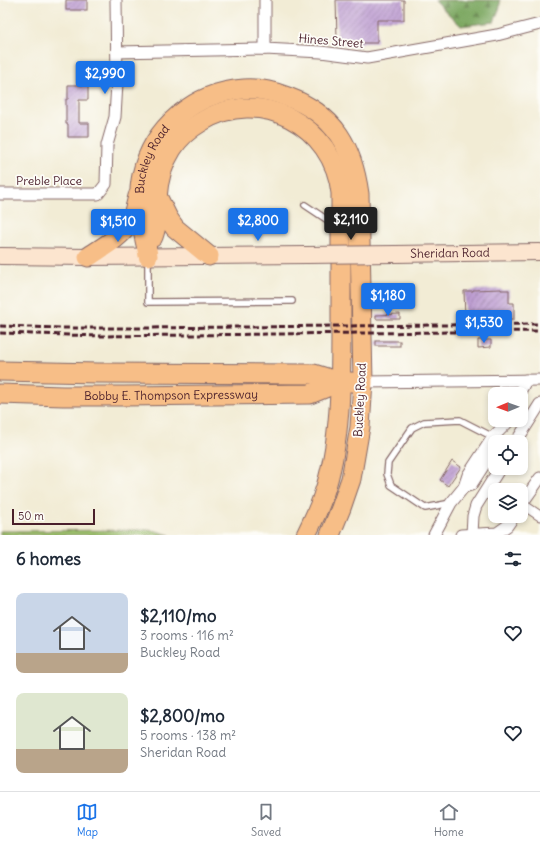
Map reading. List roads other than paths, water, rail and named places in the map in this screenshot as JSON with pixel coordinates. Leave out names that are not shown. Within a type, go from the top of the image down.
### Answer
[{"type":"highway","name":"Buckley Road","points":[[148,256],[140,189],[142,175],[147,157],[154,144],[172,120],[187,108],[200,100],[231,90],[245,88],[261,90],[278,93],[308,106],[326,120],[338,134],[351,157],[356,173],[359,194],[363,382],[360,427],[351,479],[330,535]]},
{"type":"highway","name":"Buckley Road","points":[[148,256],[156,225],[159,183],[167,159],[172,149],[186,132],[207,118],[219,113],[245,108],[258,108],[274,111],[286,115],[298,122],[311,132],[323,145],[335,168],[340,182],[340,382],[336,436],[331,468],[324,494],[306,535]]},
{"type":"highway","points":[[88,257],[124,230],[134,212],[140,189]]},
{"type":"highway","points":[[157,197],[175,228],[209,256]]},
{"type":"highway","name":"Bobby E. Thompson Expressway","points":[[0,371],[314,374],[340,382],[363,382]]},
{"type":"highway","name":"Bobby E. Thompson Expressway","points":[[0,394],[101,396],[310,394],[340,382]]},
{"type":"main road","name":"Sheridan Road","points":[[0,256],[88,257],[540,252]]},
{"type":"street","points":[[116,0],[117,52]]},
{"type":"street","points":[[265,0],[265,49]]},
{"type":"street","name":"Hines Street","points":[[117,52],[265,49],[322,52],[367,58],[497,35],[540,24]]},
{"type":"street","name":"Preble Place","points":[[0,194],[98,194],[106,184],[107,145],[114,117],[117,83],[117,52]]},
{"type":"street","points":[[522,387],[526,380]]},
{"type":"street","points":[[363,382],[540,380]]},
{"type":"street","points":[[520,435],[540,404]]},
{"type":"street","points":[[434,535],[451,503],[464,488],[468,475],[488,454]]},
{"type":"street","points":[[472,534],[473,516],[476,506],[496,475]]},
{"type":"street","points":[[528,494],[540,478]]},
{"type":"street","points":[[528,508],[540,516]]},
{"type":"street","points":[[461,535],[497,533],[509,523]]},
{"type":"lane","points":[[305,205],[341,230]]},
{"type":"lane","points":[[148,256],[148,302],[292,301]]},
{"type":"lane","points":[[451,503],[425,508],[391,485],[387,474],[388,462],[412,428],[424,422],[460,420],[488,436]]},
{"type":"railway","points":[[0,326],[141,328],[540,324]]},
{"type":"railway","points":[[0,333],[101,336],[540,331]]}]
